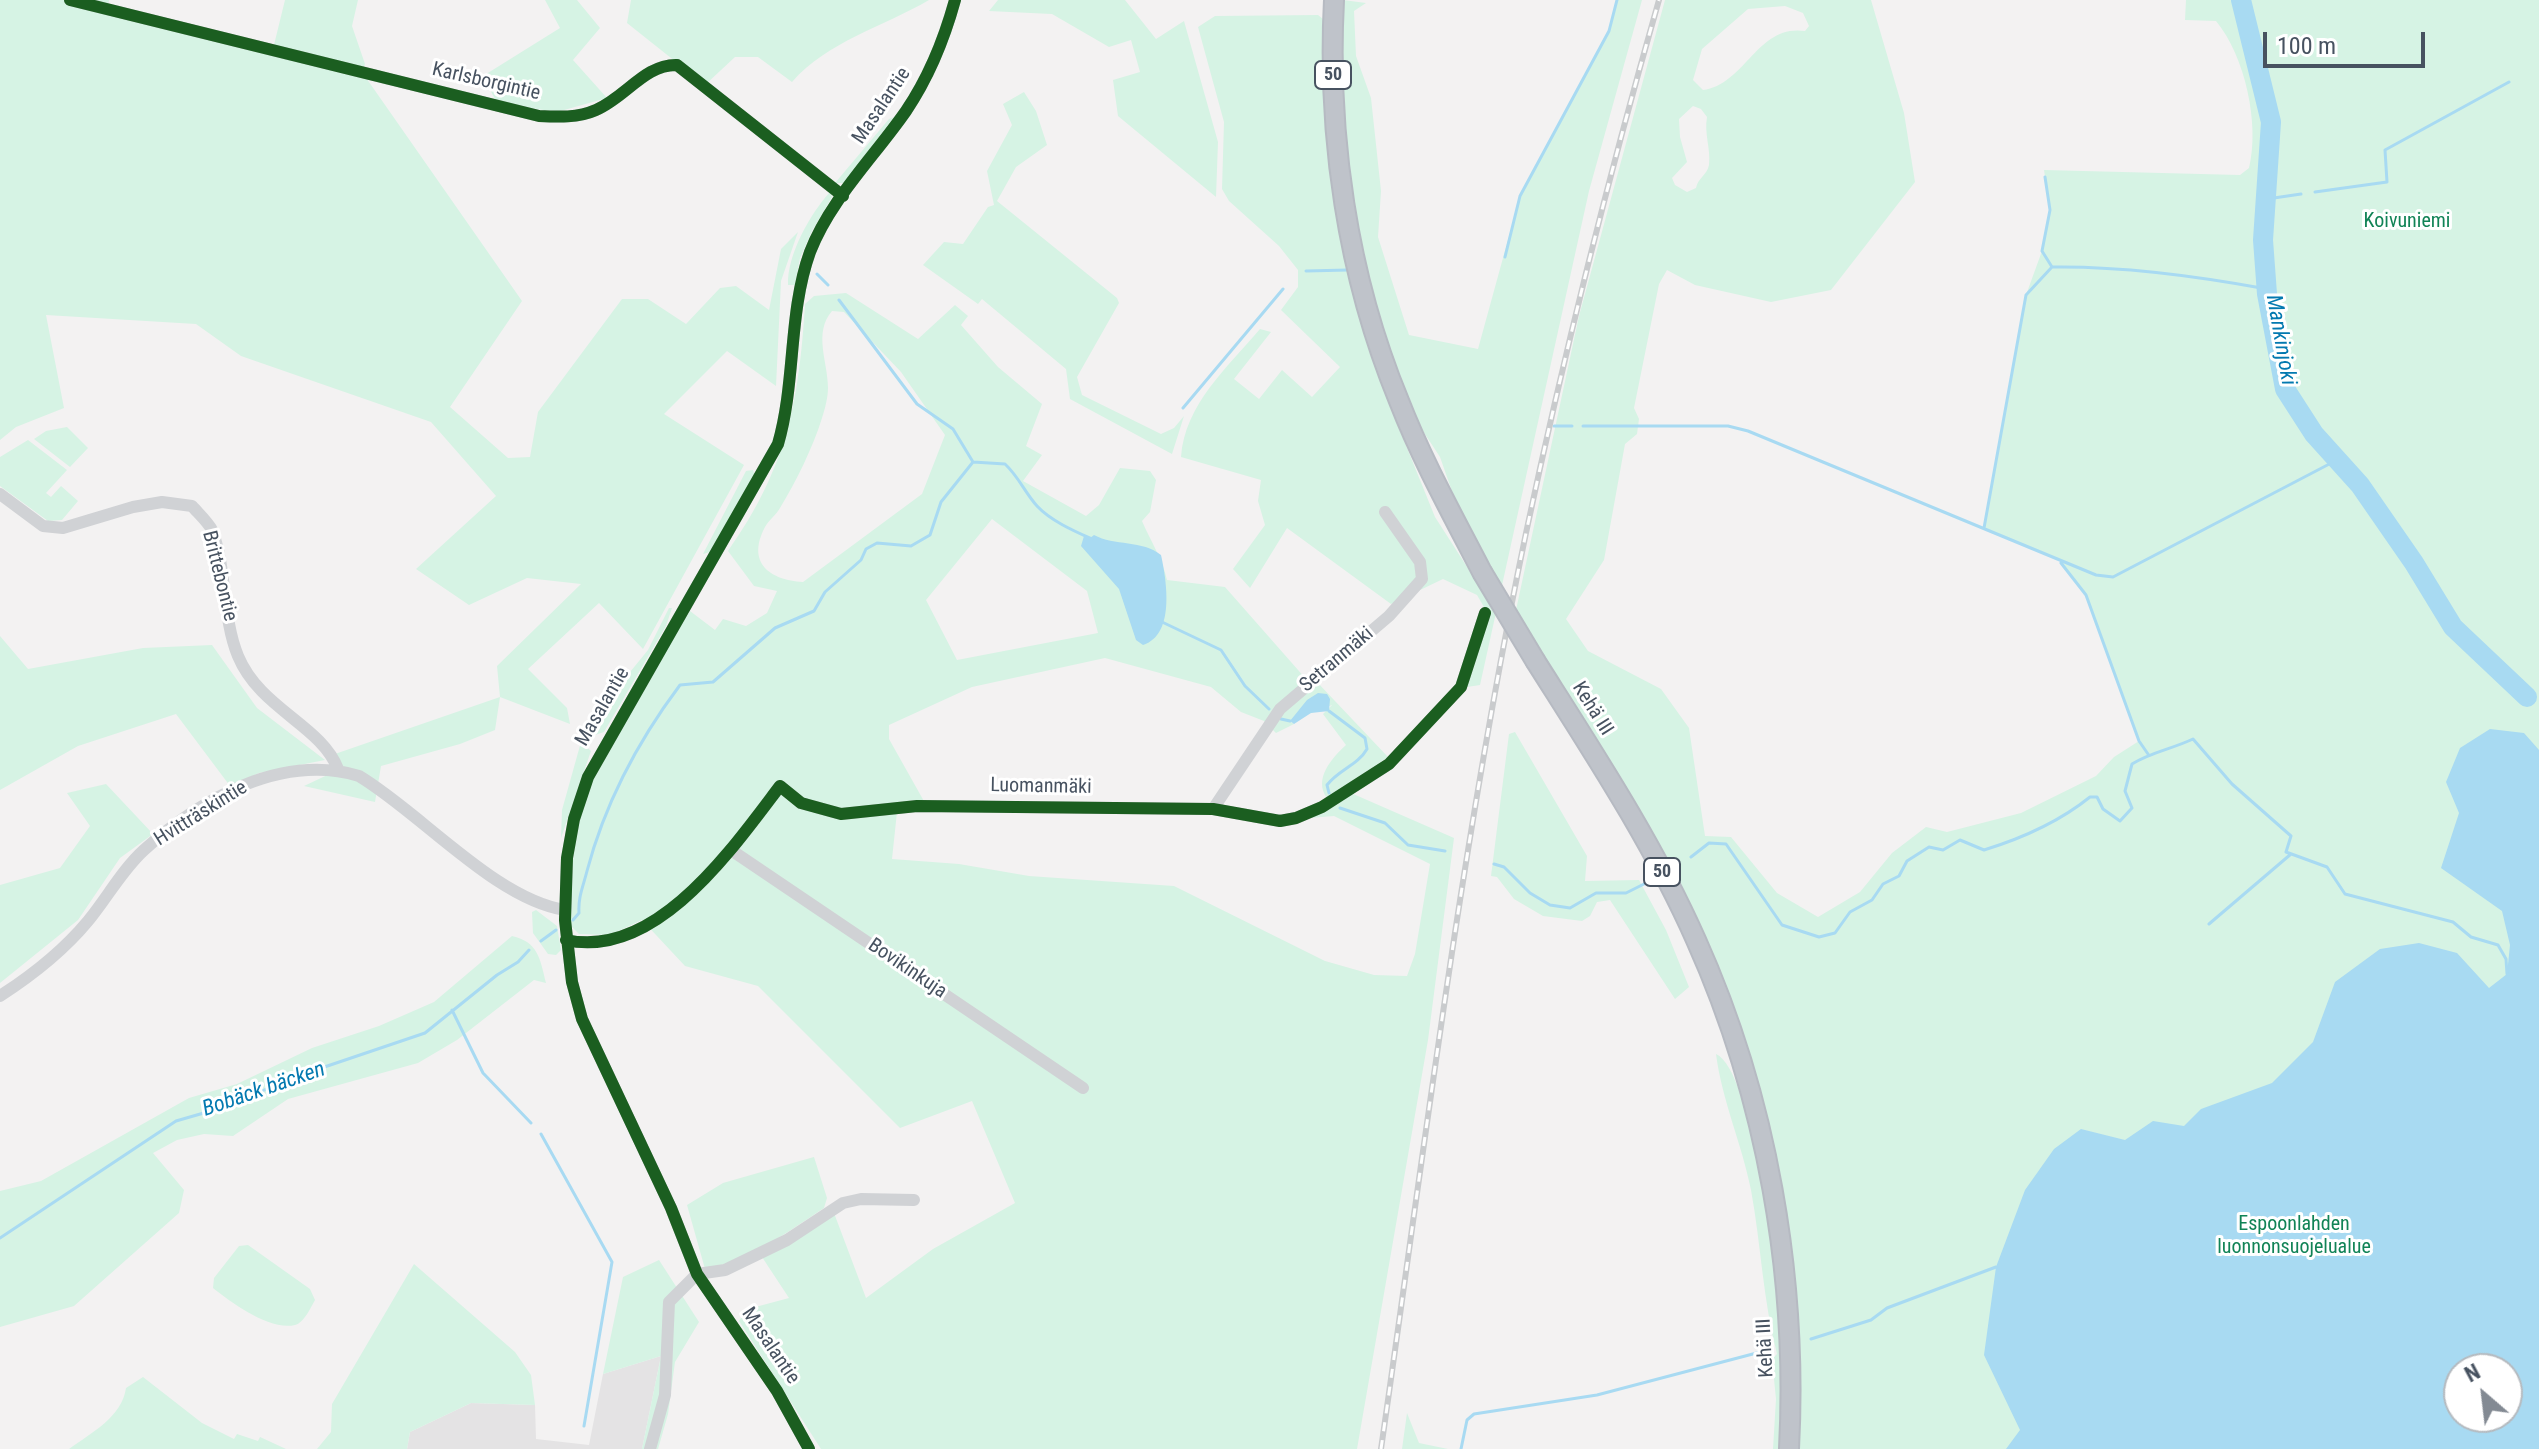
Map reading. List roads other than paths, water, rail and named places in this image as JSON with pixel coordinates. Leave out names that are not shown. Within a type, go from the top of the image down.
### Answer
[{"type":"highway","name":"Kehä III","points":[[1334,0],[1337,149],[1363,291],[1398,401],[1482,572],[1675,896],[1702,955],[1737,1047],[1752,1100],[1780,1239],[1790,1358],[1789,1449]]},
{"type":"street","name":"Karlsborgintie","points":[[70,0],[539,116],[569,117],[594,112],[624,95],[652,70],[664,64],[677,65],[843,196]]},
{"type":"street","name":"Masalantie","points":[[809,1449],[763,1369],[697,1274],[671,1208],[582,1019],[572,982],[566,940],[567,858],[574,819],[588,777],[778,444],[788,411],[801,294],[810,252],[843,196],[907,109],[942,43],[955,0]]},
{"type":"street","name":"Brittebontie","points":[[0,494],[43,526],[63,528],[133,507],[162,502],[192,506],[211,528],[238,657],[270,703],[322,743],[338,769]]},
{"type":"street","name":"Setranmäki","points":[[1213,809],[1280,709],[1389,616],[1422,579],[1420,562],[1385,512]]},
{"type":"street","name":"Luomanmäki","points":[[566,940],[607,943],[643,928],[668,912],[731,850],[780,786],[801,803],[841,814],[917,806],[1213,809],[1288,820],[1322,807],[1389,764],[1461,687],[1485,613]]},
{"type":"street","name":"Hvitträskintie","points":[[0,996],[67,943],[134,861],[162,835],[225,794],[251,782],[299,769],[338,769],[359,776],[381,789],[508,888],[546,907],[565,910]]},
{"type":"street","name":"Bovikinkuja","points":[[731,850],[1083,1088]]},
{"type":"street","points":[[650,1449],[665,1395],[669,1302],[697,1274],[725,1270],[787,1240],[843,1203],[861,1199],[914,1200]]},
{"type":"water","points":[[1094,535],[1146,547],[1161,555],[1166,593],[1164,619],[1160,631],[1143,645],[1136,640],[1119,589],[1081,546],[1084,536],[1090,538]]},
{"type":"water","points":[[1318,693],[1327,694],[1329,711],[1311,713],[1294,724],[1290,721],[1307,700]]},
{"type":"water","points":[[2490,729],[2524,733],[2539,750],[2539,1449],[2006,1449],[2020,1430],[1984,1355],[1996,1267],[2025,1190],[2054,1149],[2081,1129],[2125,1140],[2153,1121],[2184,1126],[2201,1109],[2272,1083],[2313,1042],[2335,982],[2380,949],[2419,943],[2457,953],[2489,988],[2507,974],[2510,945],[2502,911],[2441,868],[2459,813],[2446,782],[2460,748]]},
{"type":"waterway","points":[[1505,257],[1520,196],[1609,31],[1617,0]]},
{"type":"waterway","name":"Mankinjoki","points":[[2241,0],[2271,122],[2263,240],[2267,294],[2285,389],[2314,434],[2360,485],[2414,563],[2453,627],[2527,697]]},
{"type":"waterway","points":[[2315,192],[2387,182],[2385,150],[2509,82]]},
{"type":"waterway","points":[[2045,177],[2050,210],[2042,251],[2052,267],[2160,273],[2267,289]]},
{"type":"waterway","points":[[2267,199],[2301,194]]},
{"type":"waterway","points":[[1984,528],[2026,295],[2052,267]]},
{"type":"waterway","points":[[1306,271],[1348,270]]},
{"type":"waterway","points":[[817,274],[828,285]]},
{"type":"waterway","points":[[1183,408],[1283,289]]},
{"type":"waterway","points":[[839,300],[917,404],[953,429],[973,462]]},
{"type":"waterway","points":[[1554,426],[1572,426]]},
{"type":"waterway","points":[[1583,426],[1728,426],[1748,431],[2096,575],[2113,577],[2337,460]]},
{"type":"waterway","points":[[573,920],[579,913],[581,892],[594,846],[613,797],[650,728],[680,685],[713,682],[775,628],[814,611],[825,592],[861,560],[866,549],[877,543],[911,546],[930,535],[941,502],[973,462],[1005,464],[1043,511],[1092,539]]},
{"type":"waterway","points":[[2061,563],[2086,595],[2139,741],[2148,754]]},
{"type":"waterway","points":[[1162,622],[1221,650],[1245,686],[1269,709]]},
{"type":"waterway","points":[[1329,711],[1365,738],[1367,749],[1327,785],[1329,793]]},
{"type":"waterway","points":[[1281,719],[1290,721]]},
{"type":"waterway","points":[[1691,857],[1709,843],[1726,844],[1782,925],[1819,937],[1835,933],[1850,912],[1872,900],[1883,884],[1899,876],[1907,861],[1929,847],[1943,850],[1960,840],[1984,850],[2040,828],[2090,797],[2097,797],[2103,809],[2120,821],[2132,808],[2125,791],[2132,764],[2193,739],[2232,784],[2291,836],[2286,852],[2327,867],[2345,894],[2453,922],[2471,937],[2498,945],[2506,959],[2507,974]]},
{"type":"waterway","points":[[1340,808],[1385,823],[1408,845],[1445,851]]},
{"type":"waterway","points":[[2209,924],[2291,854]]},
{"type":"waterway","points":[[1494,864],[1504,867],[1530,893],[1550,905],[1570,908],[1596,893],[1626,893],[1648,882]]},
{"type":"waterway","name":"Bobäck bäcken","points":[[541,941],[556,930]]},
{"type":"waterway","name":"Bobäck bäcken","points":[[0,1238],[176,1121],[235,1104],[283,1081],[425,1033],[497,975],[518,962],[529,950]]},
{"type":"waterway","points":[[452,1010],[483,1073],[531,1123]]},
{"type":"waterway","points":[[541,1134],[612,1262],[584,1426]]},
{"type":"waterway","points":[[1811,1339],[1871,1320],[1887,1308],[1996,1267]]},
{"type":"waterway","points":[[1461,1449],[1467,1420],[1474,1414],[1597,1395],[1768,1350]]},
{"type":"railway","points":[[1381,1449],[1446,990],[1503,647],[1572,332],[1659,0]]},
{"type":"park label","name":"Koivuniemi","points":[[2407,222]]},
{"type":"park label","name":"Espoonlahden luonnonsuojelualue","points":[[2294,1236]]}]
